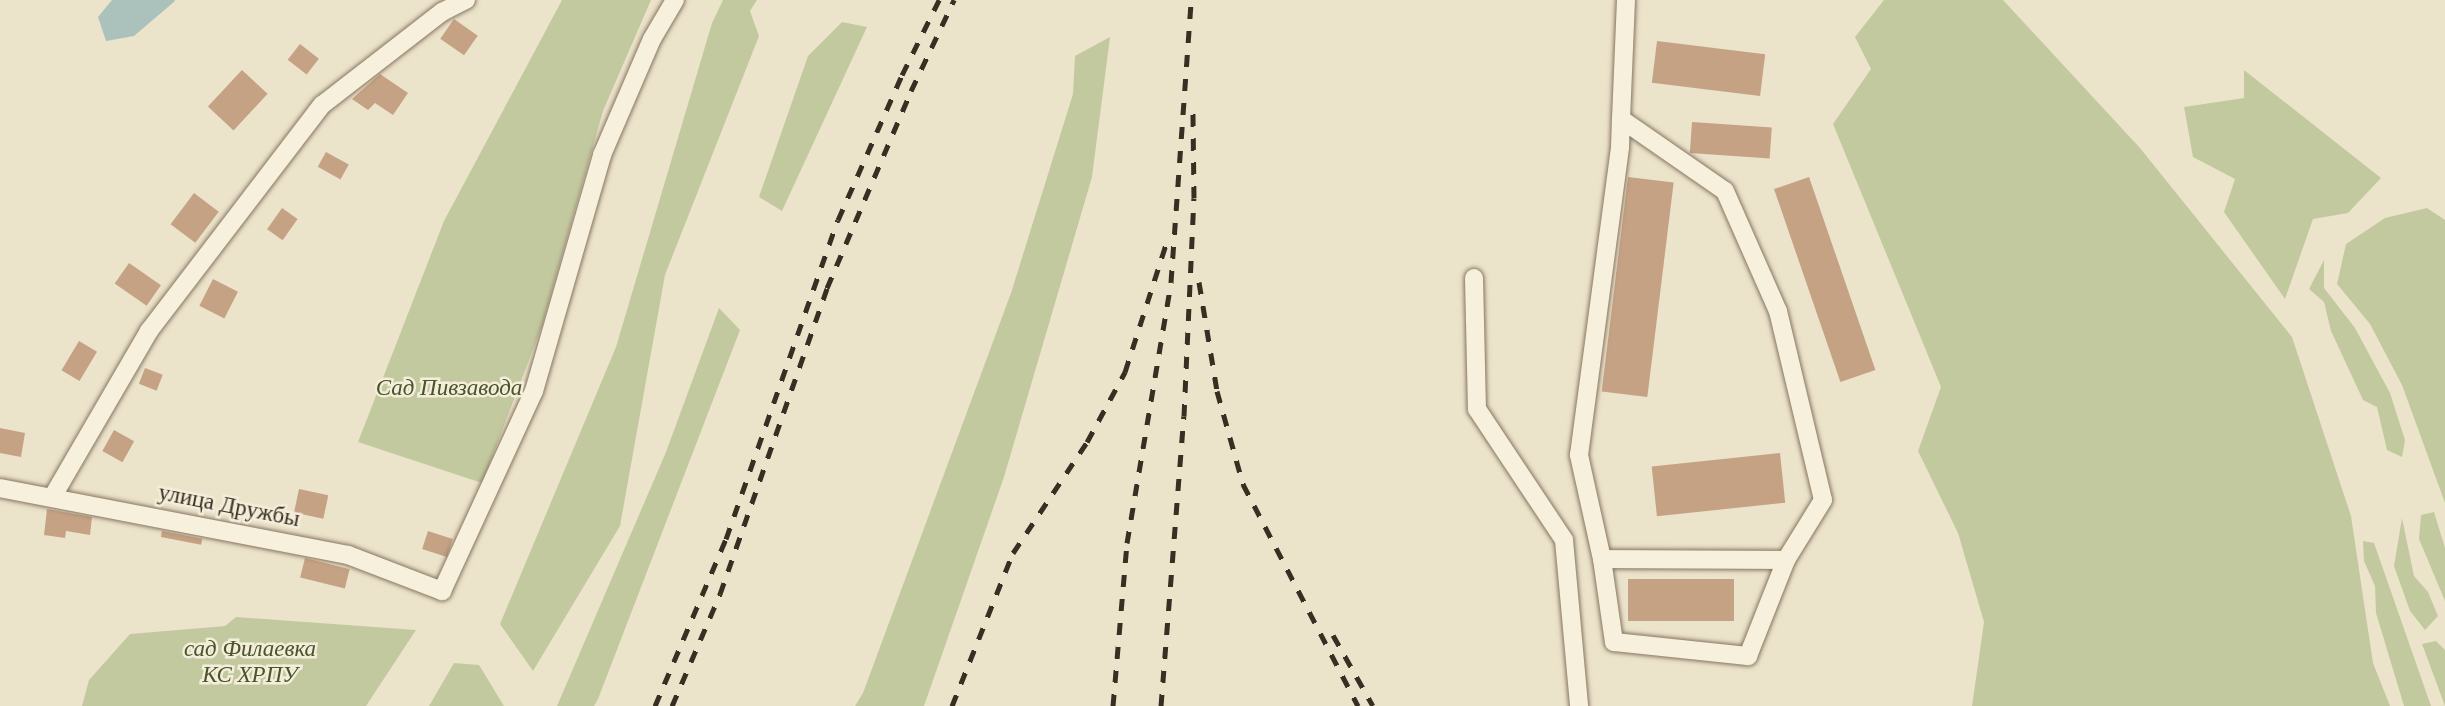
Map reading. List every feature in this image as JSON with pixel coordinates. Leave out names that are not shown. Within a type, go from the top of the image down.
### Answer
[{"type":"street","points":[[53,496],[149,331],[322,104],[442,12],[466,0]]},
{"type":"street","name":"улица Дружбы","points":[[0,488],[53,496],[348,555],[442,591],[534,391],[602,155],[652,39],[675,0]]},
{"type":"street","points":[[1621,119],[1725,191],[1778,311],[1823,500],[1786,560],[1748,656],[1614,642],[1602,559],[1579,455],[1621,119],[1626,0]]},
{"type":"street","points":[[1474,278],[1477,409],[1564,540],[1579,706]]},
{"type":"street","points":[[1602,559],[1786,560]]},
{"type":"green space","name":"Сад Пивзавода","points":[[562,0],[651,0],[603,111],[542,326],[482,483],[358,442],[444,221]]},
{"type":"green space","points":[[723,0],[757,0],[750,11],[759,36],[665,275],[620,526],[533,671],[500,624],[616,347],[712,23]]},
{"type":"green space","points":[[1884,0],[2003,0],[2140,148],[2292,337],[2351,516],[2373,663],[2390,706],[1972,706],[1984,622],[1958,533],[1918,451],[1941,387],[1833,124],[1871,69],[1855,37]]},
{"type":"green space","points":[[842,22],[867,27],[782,211],[759,197],[808,56]]},
{"type":"green space","points":[[1110,37],[1092,177],[1004,477],[924,706],[855,706],[863,693],[1011,293],[1073,94],[1075,56]]},
{"type":"green space","points":[[2244,70],[2381,178],[2348,213],[2313,219],[2285,299],[2224,212],[2235,179],[2193,157],[2184,107],[2244,98]]},
{"type":"green space","points":[[2427,208],[2445,220],[2445,503],[2402,385],[2370,324],[2337,284],[2346,244],[2385,218]]},
{"type":"green space","points":[[2324,260],[2324,288],[2355,328],[2390,393],[2405,440],[2402,457],[2387,450],[2377,407],[2363,400],[2331,331],[2324,302],[2309,289]]},
{"type":"green space","points":[[719,308],[740,330],[598,699],[594,706],[557,706],[666,452]]},
{"type":"green space","points":[[2434,512],[2445,548],[2445,601],[2419,539],[2421,515]]},
{"type":"green space","points":[[2402,518],[2414,576],[2428,592],[2438,616],[2425,630],[2410,611],[2394,566]]},
{"type":"green space","points":[[2363,541],[2374,543],[2431,706],[2404,706],[2376,613],[2375,586],[2364,561]]},
{"type":"green space","name":"сад Филаевка КС ХРПУ","points":[[236,617],[416,630],[366,706],[82,706],[89,680],[130,634],[225,626]]},
{"type":"green space","points":[[2436,641],[2445,650],[2445,706],[2422,644]]},
{"type":"green space","points":[[454,663],[479,665],[504,706],[429,706]]},
{"type":"water","points":[[112,0],[175,1],[134,36],[106,41],[98,17]]},
{"type":"building","points":[[454,19],[478,36],[464,55],[440,39]]},
{"type":"building","points":[[1657,41],[1765,54],[1760,96],[1652,83]]},
{"type":"building","points":[[300,44],[319,59],[307,75],[288,60]]},
{"type":"building","points":[[242,70],[268,94],[233,130],[208,107]]},
{"type":"building","points":[[380,74],[408,93],[393,115],[375,103],[368,110],[352,99]]},
{"type":"building","points":[[1692,122],[1772,128],[1770,159],[1690,153]]},
{"type":"building","points":[[326,152],[349,165],[340,179],[318,167]]},
{"type":"building","points":[[1628,177],[1674,183],[1647,397],[1602,391]]},
{"type":"building","points":[[1809,177],[1875,370],[1840,382],[1774,189]]},
{"type":"building","points":[[194,193],[219,212],[195,243],[171,224]]},
{"type":"building","points":[[282,208],[298,219],[283,240],[267,229]]},
{"type":"building","points":[[129,263],[161,285],[147,306],[115,283]]},
{"type":"building","points":[[213,279],[238,292],[224,318],[199,306]]},
{"type":"building","points":[[79,341],[97,352],[79,381],[61,370]]},
{"type":"building","points":[[145,368],[163,375],[157,391],[139,384]]},
{"type":"building","points":[[0,428],[25,433],[21,457],[0,453]]},
{"type":"building","points":[[114,430],[134,441],[122,462],[102,451]]},
{"type":"building","points":[[1780,453],[1785,503],[1657,516],[1652,466]]},
{"type":"building","points":[[299,489],[328,495],[323,519],[294,512]]},
{"type":"building","points":[[47,509],[92,517],[90,535],[66,531],[65,538],[44,535]]},
{"type":"building","points":[[162,531],[202,539],[201,545],[161,537]]},
{"type":"building","points":[[428,531],[453,539],[447,557],[422,549]]},
{"type":"building","points":[[305,558],[350,569],[345,589],[300,577]]},
{"type":"building","points":[[1628,579],[1734,579],[1734,621],[1628,621]]},
{"type":"railway","points":[[655,706],[726,539],[838,220],[902,75],[939,0]]},
{"type":"railway","points":[[672,706],[720,594],[827,288],[911,91],[954,0]]},
{"type":"railway","points":[[1113,706],[1127,543],[1171,282],[1191,0]]},
{"type":"railway","points":[[1161,706],[1184,416],[1194,198],[1193,112]]},
{"type":"railway","points":[[952,706],[1013,553],[1087,442],[1125,372],[1167,241]]},
{"type":"railway","points":[[1199,282],[1217,391],[1243,484],[1358,706]]},
{"type":"railway","points":[[1333,635],[1373,706]]}]
